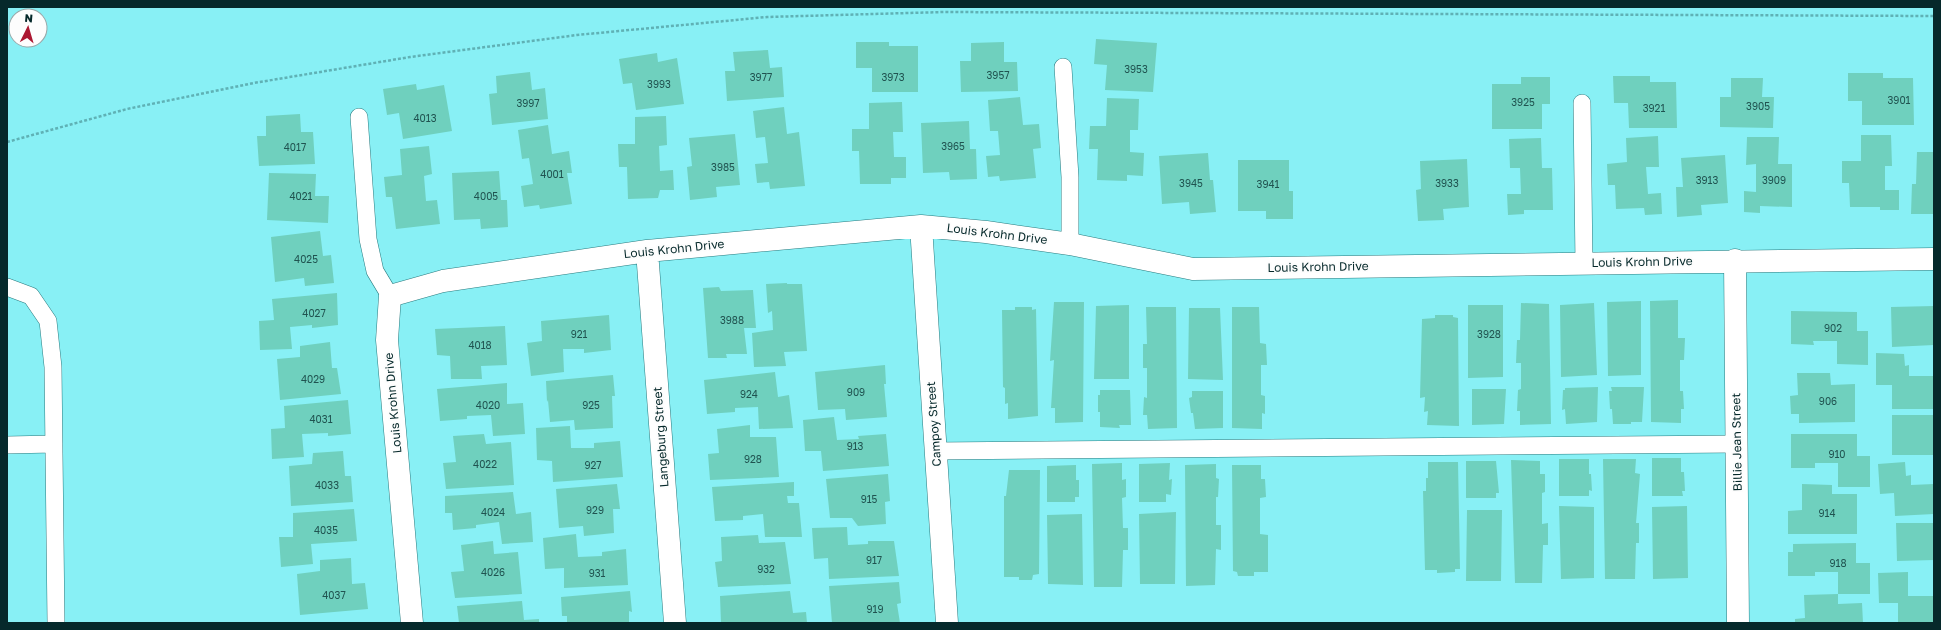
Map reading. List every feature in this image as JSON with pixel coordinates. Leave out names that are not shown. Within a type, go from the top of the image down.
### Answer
[{"type":"street","name":"Louis Krohn Drive","points":[[412,623],[387,340],[390,296],[443,281],[647,251],[921,226],[986,232],[1070,244],[1193,269],[1584,264],[1735,260],[1934,259]]},
{"type":"street","name":"Campoy Street","points":[[921,226],[947,623]]},
{"type":"street","name":"Langeburg Street","points":[[647,251],[675,623]]},
{"type":"street","name":"Billie Jean Street","points":[[1735,260],[1738,623]]},
{"type":"lane","points":[[1063,67],[1070,176],[1070,244]]},
{"type":"lane","points":[[1582,103],[1584,264]]},
{"type":"lane","points":[[359,117],[368,239],[375,271],[390,296]]},
{"type":"lane","points":[[7,287],[31,296],[48,321],[53,367],[56,623]]},
{"type":"lane","points":[[7,445],[54,444]]},
{"type":"lane","points":[[935,451],[1737,444]]},
{"type":"path","points":[[7,142],[134,108],[254,83],[410,57],[577,35],[767,17],[944,12],[1934,16]]},
{"type":"building","points":[[1096,39],[1157,43],[1153,92],[1105,90],[1107,65],[1094,64]]},
{"type":"building","points":[[856,42],[889,42],[889,46],[918,46],[918,92],[872,92],[872,68],[856,68]]},
{"type":"building","points":[[1004,42],[1004,62],[1017,62],[1018,91],[961,92],[960,61],[971,61],[971,43]]},
{"type":"building","points":[[768,50],[770,68],[782,67],[784,97],[727,101],[725,71],[735,71],[733,52]]},
{"type":"building","points":[[657,53],[658,62],[677,58],[684,104],[636,110],[632,83],[623,84],[619,59]]},
{"type":"building","points":[[530,72],[532,90],[545,88],[548,119],[492,125],[489,94],[497,93],[496,76]]},
{"type":"building","points":[[1848,73],[1883,73],[1883,78],[1913,78],[1914,125],[1862,125],[1862,101],[1848,101]]},
{"type":"building","points":[[1613,76],[1650,76],[1650,82],[1676,82],[1677,128],[1629,128],[1628,103],[1614,103]]},
{"type":"building","points":[[1521,77],[1550,77],[1550,104],[1542,104],[1542,129],[1492,129],[1492,84],[1521,84]]},
{"type":"building","points":[[1731,78],[1763,78],[1762,97],[1774,97],[1773,128],[1720,127],[1720,97],[1731,97]]},
{"type":"building","points":[[416,84],[417,90],[444,85],[452,131],[403,139],[399,113],[387,115],[383,89]]},
{"type":"building","points":[[1020,97],[1023,125],[1039,124],[1041,148],[1033,149],[1036,178],[1000,181],[999,176],[988,177],[986,156],[1000,155],[998,131],[990,131],[988,100]]},
{"type":"building","points":[[1107,98],[1139,99],[1138,130],[1130,130],[1130,152],[1144,153],[1143,176],[1127,175],[1127,181],[1097,180],[1098,149],[1089,149],[1090,126],[1106,126]]},
{"type":"building","points":[[902,102],[903,132],[893,132],[894,157],[906,157],[906,178],[891,178],[891,184],[860,184],[859,151],[852,151],[852,129],[869,129],[869,103]]},
{"type":"building","points":[[784,107],[787,134],[799,132],[805,186],[770,189],[769,182],[757,183],[755,164],[768,163],[765,137],[756,138],[753,111]]},
{"type":"building","points":[[300,114],[301,132],[313,132],[315,164],[259,166],[257,136],[266,136],[266,116]]},
{"type":"building","points":[[666,116],[667,145],[659,146],[660,171],[673,170],[674,190],[660,190],[658,198],[628,199],[627,167],[619,167],[618,144],[635,144],[635,117]]},
{"type":"building","points":[[969,121],[970,149],[976,149],[977,179],[950,180],[949,172],[923,173],[921,123]]},
{"type":"building","points":[[548,125],[552,154],[569,151],[572,173],[567,173],[572,204],[540,209],[539,205],[524,207],[521,186],[533,184],[529,158],[522,159],[518,130]]},
{"type":"building","points":[[735,134],[740,185],[716,187],[717,197],[690,200],[687,167],[692,166],[689,138]]},
{"type":"building","points":[[1861,135],[1891,135],[1892,166],[1885,166],[1885,190],[1899,190],[1899,210],[1880,210],[1880,207],[1850,207],[1849,183],[1842,183],[1842,161],[1861,161]]},
{"type":"building","points":[[1658,136],[1659,167],[1646,167],[1648,194],[1661,193],[1662,214],[1645,215],[1644,208],[1616,209],[1615,185],[1608,185],[1607,164],[1627,162],[1626,138]]},
{"type":"building","points":[[1747,137],[1779,137],[1778,164],[1792,164],[1792,207],[1760,206],[1760,213],[1744,212],[1744,191],[1756,192],[1756,164],[1746,165]]},
{"type":"building","points":[[1541,138],[1542,168],[1552,168],[1553,210],[1524,210],[1524,214],[1508,215],[1507,194],[1521,194],[1520,168],[1510,168],[1509,139]]},
{"type":"building","points":[[429,146],[432,174],[424,176],[426,201],[437,200],[440,224],[396,229],[392,197],[386,197],[384,177],[402,175],[400,149]]},
{"type":"building","points":[[1917,152],[1934,152],[1934,214],[1911,214],[1912,184],[1916,184]]},
{"type":"building","points":[[1208,153],[1210,180],[1213,180],[1216,212],[1190,214],[1189,202],[1162,204],[1159,156]]},
{"type":"building","points":[[1725,155],[1728,203],[1701,205],[1702,215],[1677,217],[1676,187],[1683,187],[1681,158]]},
{"type":"building","points":[[1467,159],[1469,207],[1443,209],[1444,220],[1418,221],[1416,190],[1421,189],[1420,161]]},
{"type":"building","points":[[1238,160],[1289,160],[1289,191],[1293,191],[1293,219],[1266,219],[1266,211],[1238,211]]},
{"type":"building","points":[[499,171],[501,200],[507,200],[508,227],[481,229],[480,219],[454,220],[452,173]]},
{"type":"building","points":[[269,173],[316,174],[315,196],[329,196],[328,223],[267,220]]},
{"type":"building","points":[[320,231],[323,256],[331,255],[334,283],[305,286],[304,278],[275,282],[271,237]]},
{"type":"building","points":[[766,284],[802,284],[807,351],[784,352],[786,366],[754,367],[752,333],[773,330],[772,311],[768,313]]},
{"type":"building","points":[[719,287],[721,291],[753,290],[756,328],[744,328],[747,354],[726,354],[727,358],[708,358],[703,288]]},
{"type":"building","points":[[337,293],[338,325],[312,328],[312,325],[290,327],[292,349],[260,350],[259,321],[274,320],[272,299]]},
{"type":"building","points":[[1678,300],[1678,338],[1685,338],[1684,360],[1680,360],[1680,391],[1683,391],[1684,409],[1681,409],[1681,423],[1651,422],[1650,301]]},
{"type":"building","points":[[1641,301],[1641,375],[1608,376],[1607,302]]},
{"type":"building","points":[[1054,302],[1084,302],[1083,422],[1055,423],[1055,408],[1051,408],[1054,360],[1050,361]]},
{"type":"building","points":[[1521,303],[1549,304],[1551,424],[1520,425],[1520,411],[1517,411],[1518,390],[1521,389],[1521,363],[1516,363],[1517,340],[1520,340]]},
{"type":"building","points":[[1594,303],[1597,375],[1561,377],[1560,305]]},
{"type":"building","points":[[1129,305],[1129,379],[1094,379],[1096,306]]},
{"type":"building","points":[[1468,305],[1503,305],[1503,377],[1468,378]]},
{"type":"building","points":[[1934,306],[1934,345],[1892,347],[1891,307]]},
{"type":"building","points":[[1015,307],[1032,307],[1032,310],[1036,309],[1038,416],[1008,419],[1008,403],[1005,404],[1005,388],[1003,387],[1002,310],[1015,310]]},
{"type":"building","points":[[1146,307],[1176,307],[1177,428],[1148,429],[1147,415],[1143,415],[1144,397],[1147,398],[1147,368],[1143,368],[1143,344],[1147,344]]},
{"type":"building","points":[[1232,307],[1259,307],[1260,343],[1266,344],[1267,365],[1261,365],[1261,395],[1265,396],[1265,414],[1262,413],[1262,429],[1232,428]]},
{"type":"building","points":[[1189,308],[1220,308],[1223,380],[1188,379]]},
{"type":"building","points":[[1791,311],[1857,312],[1857,331],[1868,331],[1868,365],[1837,364],[1837,341],[1813,341],[1814,345],[1791,344]]},
{"type":"building","points":[[609,315],[611,350],[584,353],[584,349],[563,349],[564,372],[531,376],[527,343],[542,341],[541,321]]},
{"type":"building","points":[[1435,315],[1453,315],[1453,317],[1458,318],[1459,426],[1427,425],[1428,411],[1424,412],[1425,397],[1420,398],[1422,319],[1435,318]]},
{"type":"building","points":[[505,326],[507,365],[481,366],[482,379],[451,379],[450,356],[437,355],[435,329]]},
{"type":"building","points":[[330,342],[332,368],[337,368],[341,394],[280,400],[277,359],[300,357],[300,346]]},
{"type":"building","points":[[1876,353],[1904,354],[1905,366],[1909,365],[1909,376],[1934,376],[1934,409],[1892,409],[1892,385],[1876,385]]},
{"type":"building","points":[[885,365],[886,384],[884,384],[887,417],[846,420],[845,409],[818,410],[815,372]]},
{"type":"building","points":[[775,372],[778,397],[789,395],[793,428],[759,429],[758,407],[735,408],[735,412],[707,414],[704,380]]},
{"type":"building","points":[[1797,373],[1830,373],[1831,385],[1855,384],[1855,422],[1799,423],[1799,414],[1791,414],[1790,396],[1798,395]]},
{"type":"building","points":[[613,375],[615,396],[612,396],[613,428],[575,430],[574,420],[550,422],[546,381]]},
{"type":"building","points":[[507,383],[507,404],[523,403],[525,434],[493,436],[491,415],[467,416],[467,419],[440,421],[437,389]]},
{"type":"building","points":[[1598,387],[1597,422],[1566,424],[1565,409],[1562,410],[1563,390],[1565,390],[1565,388]]},
{"type":"building","points":[[1611,387],[1644,387],[1642,422],[1631,422],[1631,424],[1613,424],[1609,391],[1612,391]]},
{"type":"building","points":[[1472,389],[1506,389],[1504,424],[1472,425]]},
{"type":"building","points":[[1100,390],[1130,390],[1131,425],[1119,425],[1120,428],[1100,427],[1098,395],[1100,395]]},
{"type":"building","points":[[1192,391],[1223,391],[1223,428],[1195,429],[1189,398],[1192,397]]},
{"type":"building","points":[[348,400],[351,434],[328,436],[328,433],[302,434],[304,457],[272,459],[271,429],[285,428],[284,406]]},
{"type":"building","points":[[1892,415],[1934,415],[1934,455],[1892,455]]},
{"type":"building","points":[[834,417],[837,440],[859,439],[858,436],[886,434],[889,466],[823,471],[821,451],[805,451],[803,420]]},
{"type":"building","points":[[750,425],[750,437],[776,437],[779,477],[710,480],[708,454],[719,453],[717,429]]},
{"type":"building","points":[[570,426],[571,448],[594,448],[594,443],[620,441],[623,477],[553,482],[552,461],[537,460],[536,428]]},
{"type":"building","points":[[484,434],[486,444],[511,442],[514,485],[446,489],[443,463],[456,462],[453,436]]},
{"type":"building","points":[[1791,434],[1857,434],[1857,456],[1870,456],[1870,487],[1838,487],[1838,463],[1815,463],[1815,468],[1791,468]]},
{"type":"building","points":[[343,451],[345,476],[351,476],[353,502],[291,506],[289,466],[312,464],[313,453]]},
{"type":"building","points":[[1652,458],[1681,458],[1681,472],[1684,472],[1685,491],[1682,491],[1683,496],[1652,496]]},
{"type":"building","points":[[1559,459],[1589,459],[1589,474],[1591,474],[1592,491],[1589,490],[1589,496],[1559,496]]},
{"type":"building","points":[[1603,459],[1636,459],[1635,473],[1640,474],[1636,523],[1639,523],[1639,543],[1636,543],[1635,579],[1605,579]]},
{"type":"building","points":[[1511,460],[1540,461],[1540,474],[1545,474],[1545,492],[1542,493],[1542,524],[1548,523],[1548,545],[1543,545],[1542,583],[1515,583]]},
{"type":"building","points":[[1466,461],[1496,461],[1499,493],[1496,493],[1496,498],[1466,498]]},
{"type":"building","points":[[1428,462],[1458,462],[1460,569],[1455,569],[1455,572],[1437,573],[1437,570],[1425,570],[1423,491],[1426,491]]},
{"type":"building","points":[[1905,462],[1906,476],[1911,475],[1911,485],[1934,484],[1934,514],[1895,516],[1894,493],[1880,494],[1878,464]]},
{"type":"building","points":[[1122,463],[1122,480],[1126,479],[1126,497],[1122,498],[1123,528],[1128,528],[1128,550],[1123,550],[1122,587],[1094,587],[1092,464]]},
{"type":"building","points":[[1170,463],[1169,480],[1172,479],[1171,495],[1166,494],[1166,502],[1139,502],[1139,464]]},
{"type":"building","points":[[1216,464],[1216,478],[1219,479],[1218,497],[1216,497],[1216,525],[1221,525],[1221,550],[1216,549],[1215,585],[1186,586],[1185,465]]},
{"type":"building","points":[[1076,465],[1076,480],[1079,480],[1079,497],[1075,497],[1075,502],[1047,502],[1047,466]]},
{"type":"building","points":[[1232,465],[1261,465],[1261,479],[1265,479],[1266,497],[1260,498],[1260,534],[1268,535],[1268,572],[1254,572],[1254,576],[1238,576],[1237,572],[1233,571]]},
{"type":"building","points":[[1009,470],[1040,470],[1039,574],[1033,575],[1032,580],[1019,580],[1019,577],[1004,577],[1004,496],[1006,496]]},
{"type":"building","points":[[888,474],[890,501],[885,502],[886,524],[858,526],[852,518],[830,518],[826,479]]},
{"type":"building","points":[[794,482],[794,496],[787,496],[788,503],[799,503],[802,537],[765,537],[763,514],[743,516],[743,520],[715,521],[712,487]]},
{"type":"building","points":[[617,484],[620,509],[613,509],[614,533],[584,536],[583,526],[559,528],[556,489]]},
{"type":"building","points":[[1802,484],[1832,485],[1832,494],[1857,494],[1857,534],[1788,534],[1788,511],[1802,510]]},
{"type":"building","points":[[513,492],[516,514],[531,512],[533,542],[502,544],[499,522],[476,525],[476,528],[453,530],[452,513],[445,513],[445,496]]},
{"type":"building","points":[[1559,506],[1594,507],[1594,578],[1561,579]]},
{"type":"building","points":[[1687,506],[1688,578],[1653,579],[1652,507]]},
{"type":"building","points":[[354,509],[357,541],[311,544],[313,564],[281,567],[279,537],[293,537],[293,513]]},
{"type":"building","points":[[1467,510],[1502,510],[1501,581],[1466,581]]},
{"type":"building","points":[[1176,512],[1175,584],[1140,584],[1139,514]]},
{"type":"building","points":[[1082,514],[1083,585],[1048,584],[1047,515]]},
{"type":"building","points":[[1896,523],[1934,523],[1934,560],[1897,561]]},
{"type":"building","points":[[847,527],[848,545],[868,544],[868,541],[894,541],[899,576],[829,579],[828,558],[814,559],[812,528]]},
{"type":"building","points":[[576,534],[578,557],[602,556],[602,552],[626,549],[628,585],[564,588],[564,568],[545,569],[543,538]]},
{"type":"building","points":[[758,535],[759,543],[785,542],[791,584],[718,587],[715,562],[722,561],[721,537]]},
{"type":"building","points":[[493,541],[494,554],[518,552],[522,594],[455,598],[451,572],[464,571],[461,545]]},
{"type":"building","points":[[1856,543],[1856,563],[1870,563],[1870,594],[1838,594],[1838,572],[1815,572],[1815,576],[1788,576],[1788,552],[1793,552],[1793,544]]},
{"type":"building","points":[[351,558],[352,584],[365,583],[368,609],[300,615],[297,574],[320,571],[320,560]]},
{"type":"building","points":[[1908,572],[1908,596],[1934,596],[1934,623],[1898,623],[1898,603],[1879,603],[1878,573]]},
{"type":"building","points":[[899,582],[901,603],[897,604],[900,623],[832,623],[829,586]]},
{"type":"building","points":[[630,591],[632,612],[629,611],[629,623],[567,623],[567,616],[562,616],[561,597]]},
{"type":"building","points":[[790,591],[793,613],[806,612],[807,623],[721,623],[720,596]]},
{"type":"building","points":[[1838,594],[1838,604],[1862,603],[1863,623],[1795,623],[1795,619],[1805,618],[1804,595]]},
{"type":"building","points":[[522,601],[524,620],[539,619],[539,623],[459,623],[457,606]]}]
